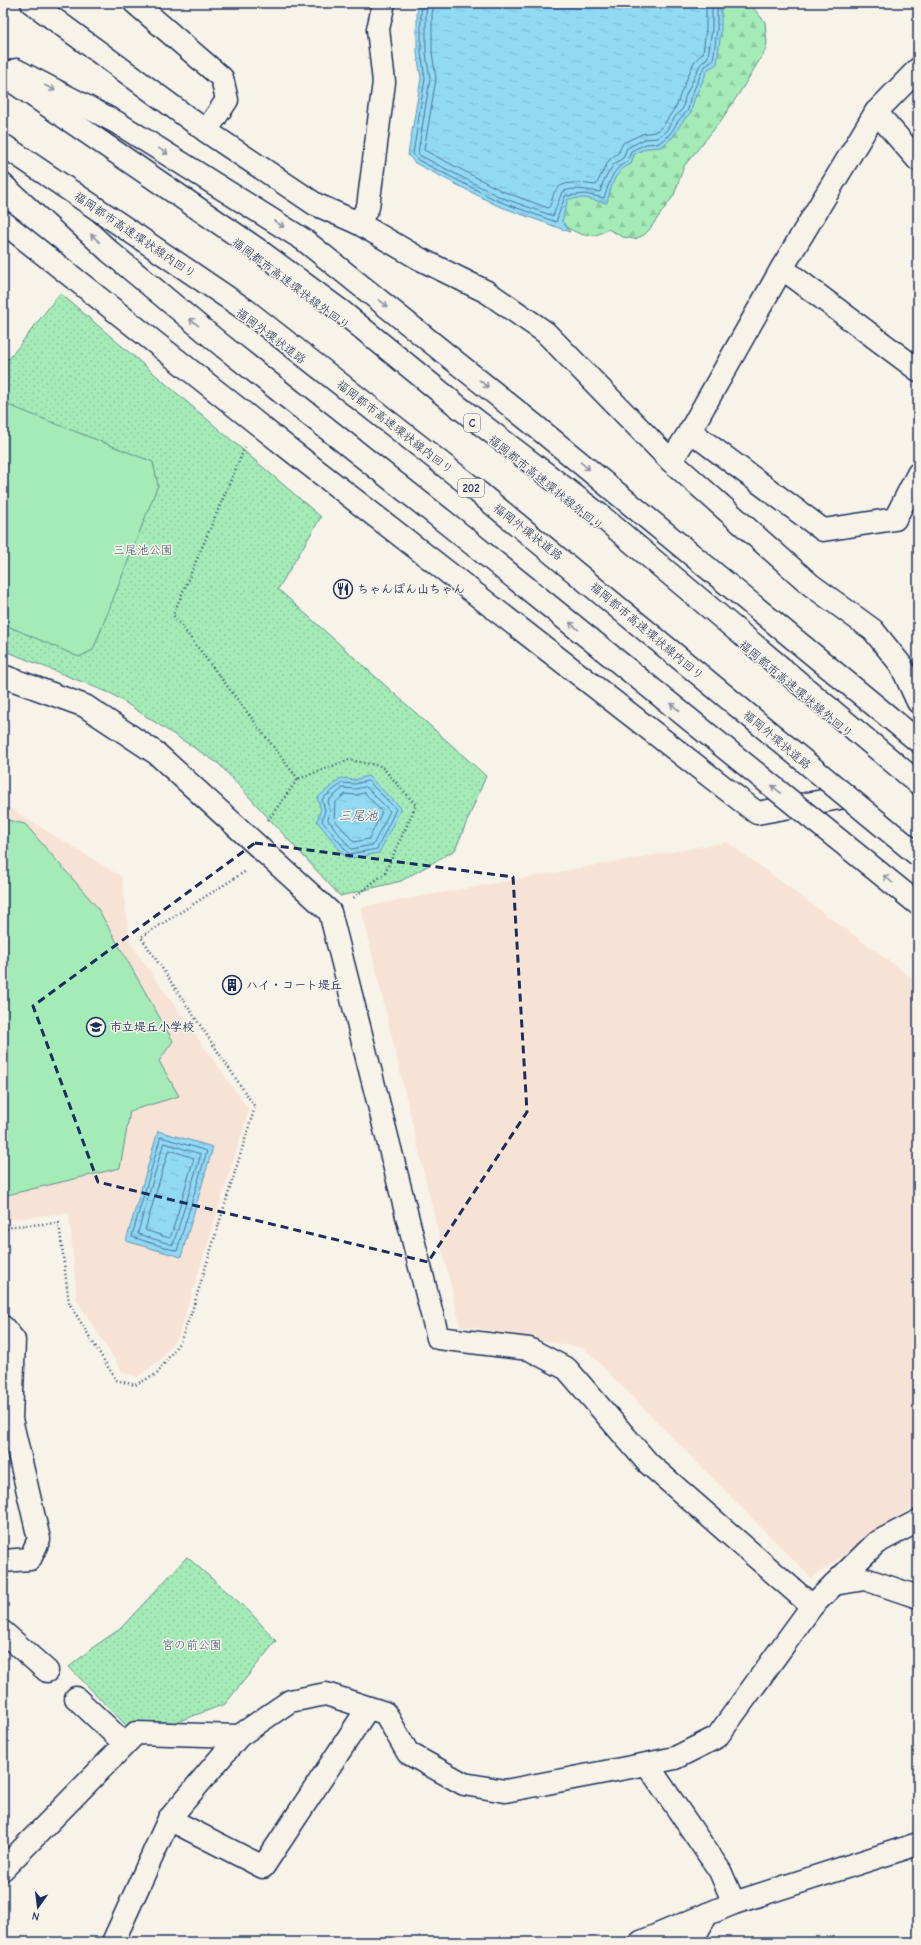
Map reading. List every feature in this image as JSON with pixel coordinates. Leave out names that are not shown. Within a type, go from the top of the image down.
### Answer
[{"type":"main road","points":[[32,3],[206,131],[315,204],[358,223],[420,259],[486,292],[545,332],[671,461],[811,585],[873,630],[901,665],[918,702]]},
{"type":"main road","points":[[135,3],[222,78],[227,100],[206,131]]},
{"type":"main road","points":[[358,223],[368,207],[384,82],[378,29],[384,3]]},
{"type":"main road","points":[[3,63],[116,122],[304,240],[515,409],[918,741]]},
{"type":"main road","points":[[671,461],[690,431],[782,268],[876,112],[918,69]]},
{"type":"main road","points":[[3,75],[250,245],[341,311],[460,408],[601,516],[918,783]]},
{"type":"main road","name":"福岡都市高速環状線外回り","points":[[3,85],[276,271],[510,453],[918,790]]},
{"type":"main road","points":[[876,112],[918,160]]},
{"type":"main road","name":"福岡外環状道路","points":[[3,145],[214,293],[535,536],[918,860]]},
{"type":"main road","name":"福岡都市高速環状線内回り","points":[[3,145],[246,310],[478,492],[918,855]]},
{"type":"main road","points":[[3,152],[110,252],[224,347],[460,534],[918,904]]},
{"type":"main road","points":[[3,222],[287,447],[757,813],[845,797]]},
{"type":"main road","points":[[782,268],[918,370]]},
{"type":"main road","points":[[690,431],[823,530],[895,519],[918,474]]},
{"type":"main road","points":[[3,676],[85,706],[156,753],[330,912],[438,1338],[529,1349],[567,1369],[648,1463],[812,1606]]},
{"type":"main road","points":[[3,1327],[14,1340],[11,1419],[39,1539],[30,1559],[3,1561]]},
{"type":"main road","points":[[113,1942],[169,1819],[239,1736],[290,1701],[326,1694],[385,1713],[408,1753],[464,1784],[505,1791],[675,1758],[717,1737],[812,1606],[876,1543],[918,1521]]},
{"type":"main road","points":[[834,1584],[865,1579],[918,1597]]},
{"type":"main road","points":[[3,1632],[47,1672]]},
{"type":"main road","points":[[76,1698],[126,1744]]},
{"type":"main road","points":[[169,1819],[263,1867],[368,1708]]},
{"type":"main road","points":[[3,1869],[136,1733],[239,1736]]},
{"type":"main road","points":[[647,1764],[720,1871],[734,1903]]},
{"type":"main road","points":[[641,1942],[734,1903],[918,1844]]},
{"type":"main road","points":[[691,1942],[707,1914]]},
{"type":"path","points":[[246,443],[173,615],[298,779]]},
{"type":"path","points":[[252,841],[298,779],[349,760],[381,766],[416,805],[385,873],[331,915]]},
{"type":"path","points":[[3,1230],[14,1226],[59,1223],[69,1303],[116,1380],[135,1385],[157,1374],[181,1340],[192,1311],[256,1107],[141,937],[269,857]]},
{"type":"highlighted area","points":[[255,843],[513,877],[527,1112],[428,1262],[98,1182],[33,1006]]},
{"type":"shaded area","name":"市立堤丘小学校","points":[[3,806],[10,808],[122,877],[130,943],[249,1110],[179,1335],[160,1360],[137,1377],[123,1373],[77,1300],[69,1213],[3,1220]]},
{"type":"shaded area","points":[[727,842],[918,982],[918,1503],[811,1578],[584,1348],[460,1325],[361,907]]},
{"type":"green space","points":[[711,3],[749,3],[765,22],[767,43],[765,51],[720,122],[684,166],[674,195],[649,230],[644,235],[635,239],[623,237],[608,229],[595,235],[584,235],[560,224],[560,196]]},
{"type":"green space","name":"三尾池公園","points":[[60,293],[321,517],[278,589],[486,776],[455,850],[401,881],[340,896],[219,764],[112,694],[3,650],[3,357],[9,359]]},
{"type":"green space","points":[[3,403],[153,462],[158,485],[93,650],[79,657],[3,624]]},
{"type":"green space","points":[[3,819],[25,824],[97,907],[173,1041],[159,1061],[179,1096],[130,1111],[120,1168],[3,1196]]},
{"type":"green space","name":"宮の前公園","points":[[187,1557],[250,1612],[276,1641],[225,1704],[174,1723],[127,1726],[69,1667],[95,1646],[120,1629]]},
{"type":"water","points":[[419,3],[721,3],[721,30],[717,64],[708,69],[694,100],[691,112],[682,122],[673,137],[661,147],[647,148],[634,154],[631,164],[625,167],[614,180],[607,203],[585,198],[568,199],[562,221],[570,232],[496,205],[415,163],[408,155],[421,78],[417,54],[417,12]]},
{"type":"water","name":"三尾池","points":[[368,776],[401,808],[379,853],[347,859],[317,821],[321,809],[317,798],[341,778],[354,780]]},
{"type":"water","points":[[158,1131],[213,1147],[181,1257],[126,1241]]},
{"type":"place","name":"ちゃんぽん山ちゃん","points":[[343,589]]},
{"type":"place","name":"ハイ・コート堤丘","points":[[232,985]]},
{"type":"place","name":"市立堤丘小学校","points":[[96,1027]]}]
